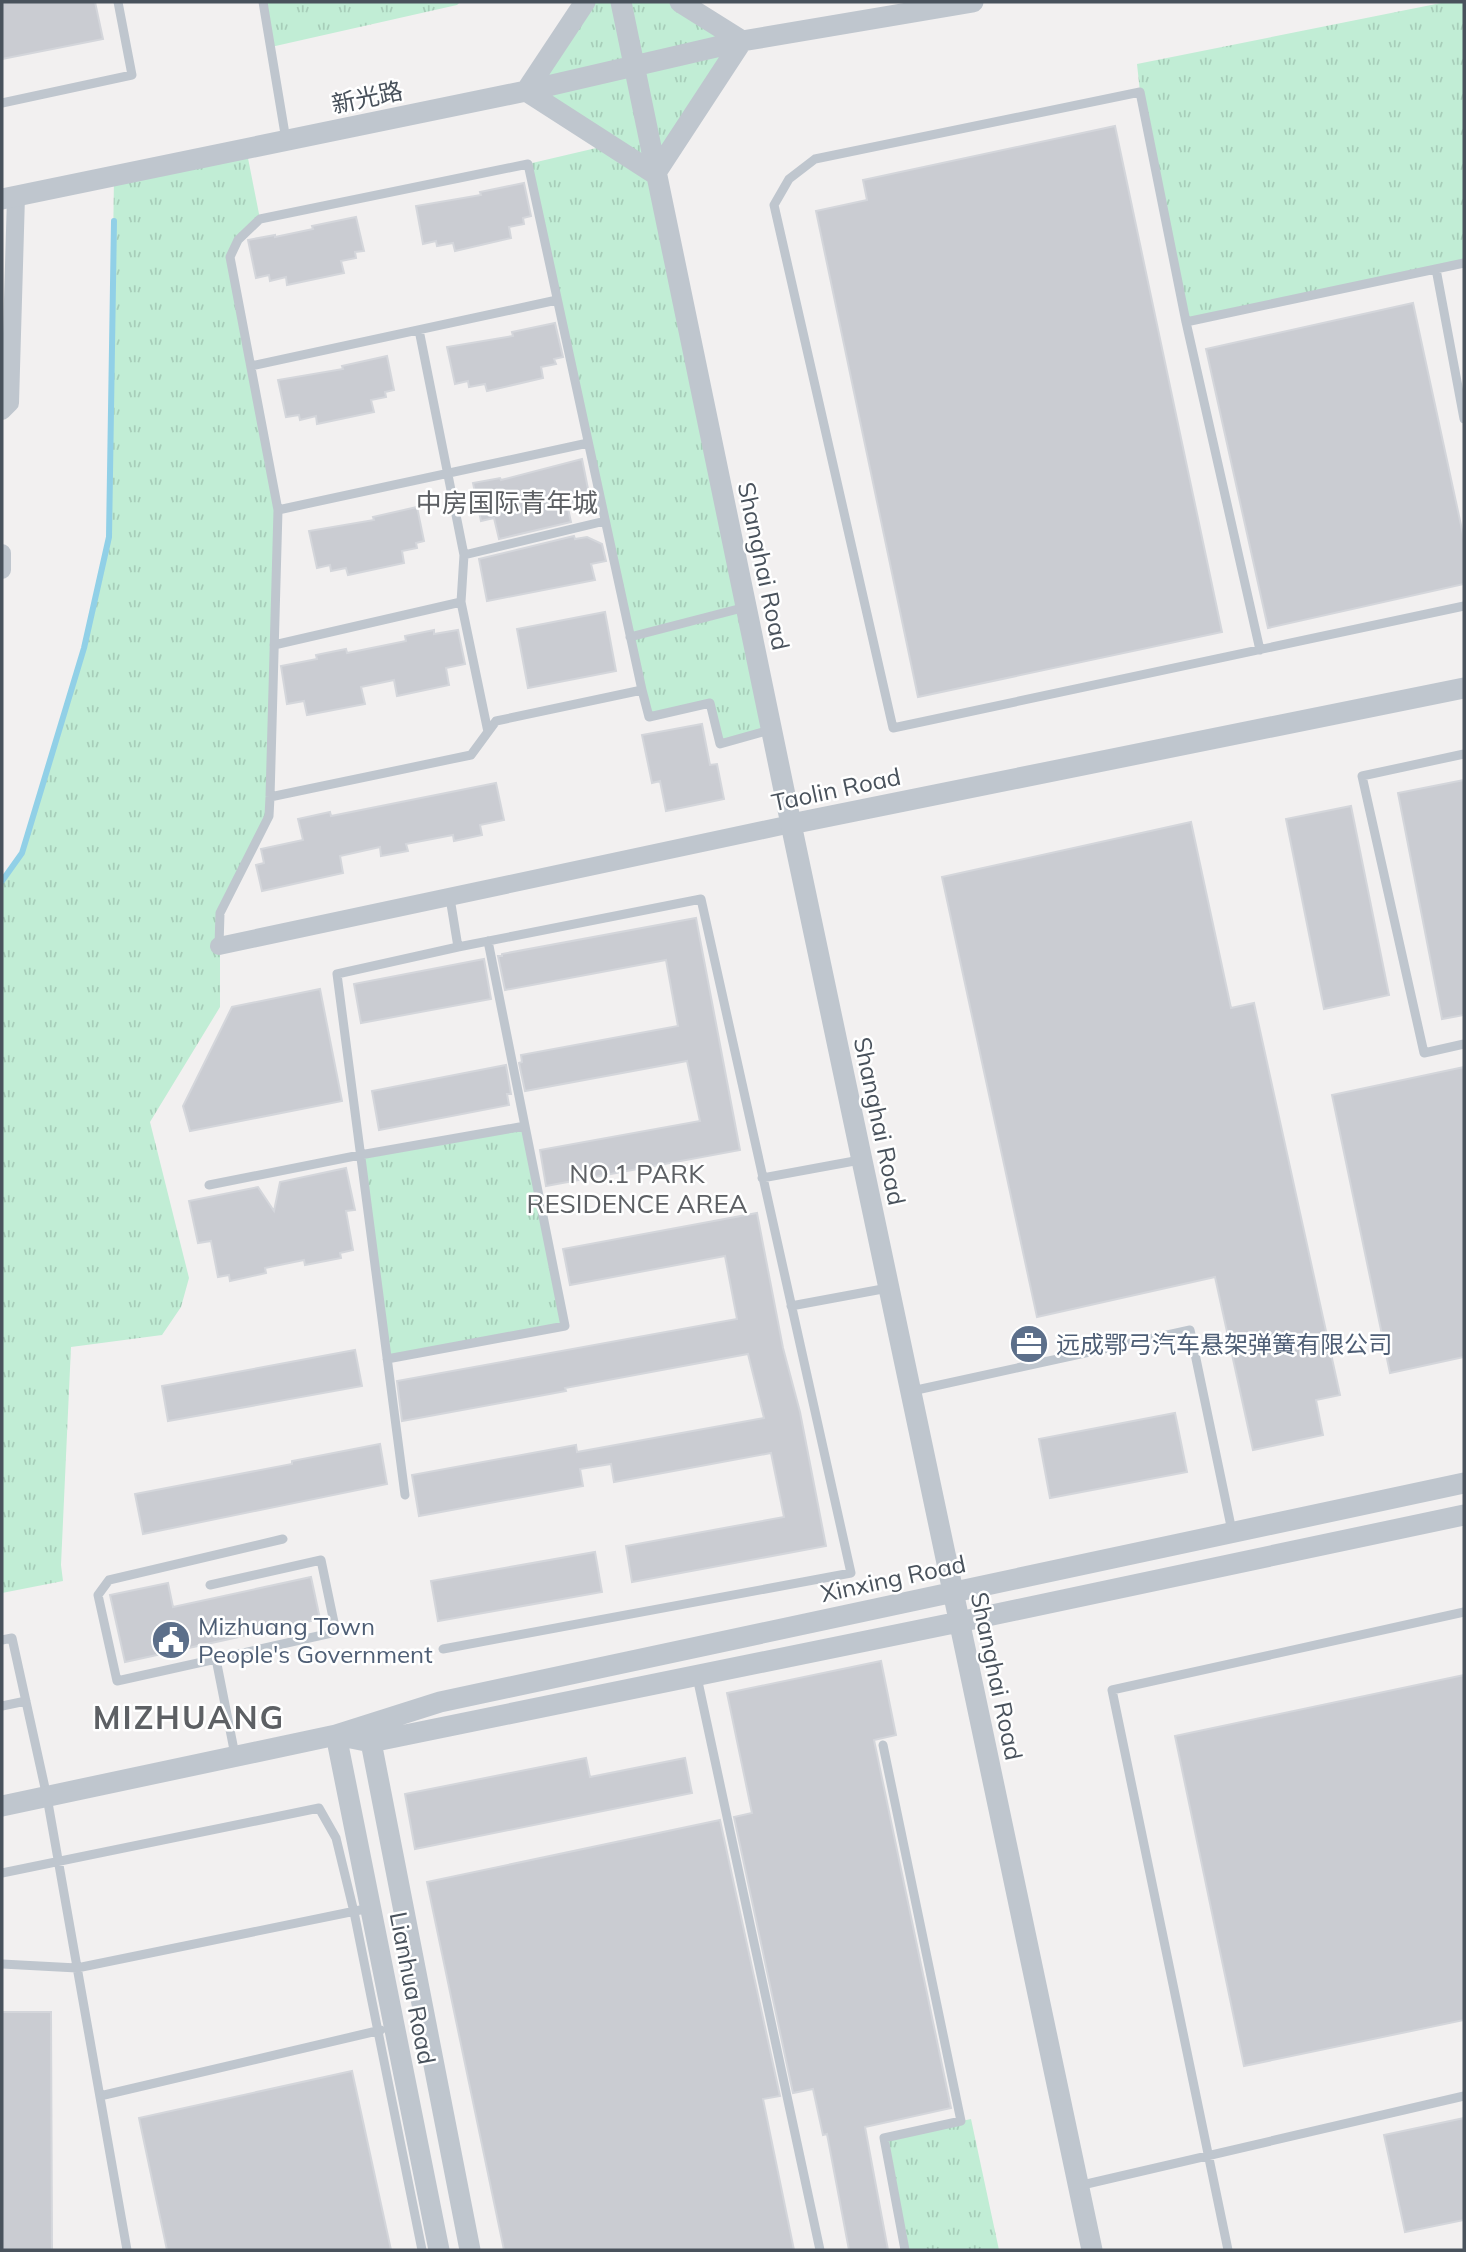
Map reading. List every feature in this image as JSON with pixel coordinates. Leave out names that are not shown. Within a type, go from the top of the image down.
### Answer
[{"type":"street","points":[[584,2],[526,91],[656,174],[742,41],[680,2]]},
{"type":"street","name":"Shanghai Road","points":[[621,2],[771,730],[1092,2250]]},
{"type":"street","name":"新光路","points":[[9,198],[526,91],[742,41],[973,2]]},
{"type":"street","points":[[2,411],[10,403],[9,198]]},
{"type":"street","points":[[2,553],[2,570]]},
{"type":"street","name":"Taolin Road","points":[[219,946],[791,824],[1464,688]]},
{"type":"street","name":"Xinxing Road","points":[[2,1807],[336,1735],[440,1702],[1464,1482]]},
{"type":"street","points":[[336,1735],[371,1742],[1464,1515]]},
{"type":"street","name":"Lianhua Road","points":[[336,1735],[362,1910],[386,2029],[439,2250]]},
{"type":"street","name":"Lianhua Road","points":[[371,1742],[470,2250]]},
{"type":"lane","points":[[2,103],[132,75],[118,2]]},
{"type":"lane","points":[[263,2],[286,140]]},
{"type":"lane","points":[[1260,650],[1186,322],[1140,92],[816,159],[789,178],[774,205],[893,728],[1260,650],[1464,606]]},
{"type":"lane","points":[[219,946],[220,913],[270,816],[278,510],[230,257],[238,240],[260,219],[528,164],[649,718],[710,703],[720,744],[771,730]]},
{"type":"lane","points":[[1186,322],[1464,263]]},
{"type":"lane","points":[[1436,269],[1464,419]]},
{"type":"lane","points":[[251,366],[557,300]]},
{"type":"lane","points":[[419,330],[464,555],[461,602],[488,732]]},
{"type":"lane","points":[[278,510],[588,443]]},
{"type":"lane","points":[[464,555],[605,521]]},
{"type":"lane","points":[[274,645],[461,602]]},
{"type":"lane","points":[[630,638],[746,607]]},
{"type":"lane","points":[[270,797],[471,755],[496,721],[642,690]]},
{"type":"lane","points":[[1464,754],[1362,776],[1424,1053],[1464,1044]]},
{"type":"lane","points":[[450,898],[458,947]]},
{"type":"lane","points":[[405,1494],[337,974],[701,899],[851,1573],[443,1649]]},
{"type":"lane","points":[[387,1359],[565,1326],[488,941]]},
{"type":"lane","points":[[209,1185],[525,1126]]},
{"type":"lane","points":[[762,1178],[862,1160]]},
{"type":"lane","points":[[791,1306],[888,1288]]},
{"type":"lane","points":[[910,1391],[1189,1330],[1232,1532]]},
{"type":"lane","points":[[210,1585],[321,1560],[336,1632],[117,1681],[98,1595],[109,1580],[283,1539]]},
{"type":"lane","points":[[1228,2250],[1112,1690],[1464,1612]]},
{"type":"lane","points":[[2,1640],[12,1638],[47,1797],[127,2250]]},
{"type":"lane","points":[[216,1659],[236,1757]]},
{"type":"lane","points":[[697,1676],[820,2250]]},
{"type":"lane","points":[[2,1706],[26,1701]]},
{"type":"lane","points":[[883,1745],[961,2121],[884,2138],[905,2250]]},
{"type":"lane","points":[[2,1873],[319,1808],[336,1838],[362,1910],[77,1968],[2,1964]]},
{"type":"lane","points":[[100,2096],[386,2029],[422,2250]]},
{"type":"lane","points":[[1078,2186],[1464,2096]]},
{"type":"green space","points":[[263,2],[460,2],[457,5],[271,47]]},
{"type":"green space","points":[[585,2],[680,2],[742,41],[656,174],[771,730],[720,744],[710,704],[649,717],[528,164],[609,145],[526,91]]},
{"type":"green space","points":[[1446,2],[1464,2],[1464,263],[1186,322],[1140,92],[1137,64]]},
{"type":"green space","points":[[246,148],[260,219],[230,257],[278,510],[269,816],[220,913],[220,1007],[150,1122],[189,1278],[181,1307],[162,1335],[71,1347],[61,1565],[63,1581],[2,1593],[2,881],[22,853],[84,648],[109,537],[114,176]]},
{"type":"green space","points":[[525,1126],[565,1326],[387,1359],[360,1155]]},
{"type":"green space","points":[[971,2119],[999,2250],[905,2250],[884,2138]]},
{"type":"building","points":[[2,2],[95,2],[103,39],[2,59]]},
{"type":"building","points":[[1115,126],[1222,632],[918,697],[816,211],[867,200],[863,180]]},
{"type":"building","points":[[524,183],[531,216],[523,218],[524,224],[509,227],[511,238],[455,251],[453,243],[437,246],[436,241],[423,244],[416,206],[481,195],[480,192]]},
{"type":"building","points":[[356,217],[364,251],[355,252],[356,258],[341,261],[344,273],[287,285],[286,277],[270,281],[269,275],[256,278],[248,240],[313,229],[312,226]]},
{"type":"building","points":[[1413,303],[1464,539],[1464,584],[1268,628],[1206,349]]},
{"type":"building","points":[[555,323],[563,357],[554,359],[556,364],[541,367],[543,378],[487,391],[485,384],[469,387],[468,381],[455,384],[447,347],[513,336],[512,332]]},
{"type":"building","points":[[387,356],[394,390],[385,392],[386,397],[371,400],[374,412],[317,424],[316,416],[300,420],[299,415],[286,417],[278,380],[343,369],[342,366]]},
{"type":"building","points":[[582,459],[589,494],[580,495],[582,501],[567,504],[571,522],[499,539],[494,518],[481,521],[473,483],[501,480]]},
{"type":"building","points":[[417,507],[424,541],[416,543],[417,548],[402,551],[404,563],[348,575],[346,568],[331,571],[330,565],[317,568],[309,531],[374,520],[373,517]]},
{"type":"building","points":[[574,536],[575,539],[587,537],[602,544],[606,561],[591,564],[595,580],[487,601],[479,559]]},
{"type":"building","points":[[605,612],[616,671],[528,688],[517,629]]},
{"type":"building","points":[[434,630],[434,634],[458,630],[465,664],[446,668],[449,685],[397,696],[394,680],[361,687],[365,704],[307,715],[304,701],[287,704],[281,666],[317,659],[316,655],[346,649],[347,653],[406,641],[405,636]]},
{"type":"building","points":[[702,724],[710,765],[717,764],[724,799],[666,811],[660,781],[652,783],[642,735]]},
{"type":"building","points":[[1464,780],[1464,1015],[1442,1019],[1398,793]]},
{"type":"building","points":[[496,783],[504,820],[480,825],[482,835],[454,841],[453,835],[406,844],[408,851],[381,856],[380,847],[340,856],[343,873],[262,891],[256,865],[264,863],[261,849],[303,840],[298,819],[330,812],[331,816]]},
{"type":"building","points":[[1351,806],[1389,995],[1324,1009],[1286,819]]},
{"type":"building","points":[[1191,822],[1231,1008],[1254,1003],[1340,1395],[1316,1400],[1323,1435],[1253,1450],[1215,1277],[1037,1317],[942,877]]},
{"type":"building","points":[[696,918],[740,1150],[546,1186],[540,1150],[700,1121],[687,1061],[525,1091],[519,1063],[522,1062],[521,1055],[678,1026],[666,960],[505,990],[498,956]]},
{"type":"building","points":[[484,959],[491,999],[361,1023],[354,984]]},
{"type":"building","points":[[320,989],[342,1101],[190,1131],[183,1106],[232,1007]]},
{"type":"building","points":[[506,1065],[511,1094],[507,1094],[509,1105],[379,1130],[372,1091]]},
{"type":"building","points":[[1464,1067],[1464,1357],[1390,1373],[1332,1095]]},
{"type":"building","points":[[346,1168],[355,1210],[346,1211],[353,1250],[340,1253],[341,1258],[305,1265],[304,1260],[265,1268],[266,1273],[230,1281],[229,1275],[218,1277],[211,1241],[198,1243],[189,1201],[258,1187],[274,1211],[280,1182]]},
{"type":"building","points":[[757,1213],[826,1546],[632,1582],[626,1546],[784,1517],[771,1453],[614,1482],[611,1464],[580,1469],[583,1486],[419,1516],[412,1475],[576,1445],[577,1452],[764,1418],[748,1354],[402,1421],[397,1381],[737,1319],[725,1256],[570,1285],[563,1249]]},
{"type":"building","points":[[355,1350],[362,1386],[168,1421],[162,1386]]},
{"type":"building","points":[[1175,1413],[1187,1472],[1050,1498],[1039,1439]]},
{"type":"building","points":[[380,1444],[387,1484],[143,1534],[135,1494]]},
{"type":"building","points":[[595,1552],[602,1592],[438,1621],[431,1581]]},
{"type":"building","name":"Mizhuang Town People's Government","points":[[311,1577],[320,1619],[125,1662],[110,1595],[168,1583],[173,1607]]},
{"type":"building","points":[[881,1661],[896,1735],[874,1740],[951,2108],[865,2127],[888,2250],[849,2250],[827,2134],[823,2135],[813,2089],[793,2093],[734,1817],[752,1813],[727,1693]]},
{"type":"building","points":[[1464,1675],[1464,2020],[1244,2066],[1175,1736]]},
{"type":"building","points":[[586,1758],[590,1777],[685,1758],[692,1793],[415,1849],[405,1794]]},
{"type":"building","points":[[720,1820],[780,2096],[763,2099],[794,2250],[504,2250],[427,1882]]},
{"type":"building","points":[[2,2012],[51,2012],[52,2250],[2,2250]]},
{"type":"building","points":[[352,2071],[391,2250],[167,2250],[139,2118]]},
{"type":"building","points":[[1464,2118],[1464,2220],[1405,2232],[1384,2135]]},
{"type":"waterway","points":[[2,881],[22,853],[84,648],[109,537],[114,221]]},
{"type":"place","name":"远成鄂弓汽车悬架弹簧有限公司","points":[[1029,1344]]},
{"type":"place","name":"Mizhuang Town People's Government","points":[[171,1640]]},
{"type":"district","name":"中房国际青年城","points":[[507,502]]},
{"type":"district","name":"NO.1 PARK RESIDENCE AREA","points":[[637,1188]]},
{"type":"district","name":"MIZHUANG","points":[[189,1717]]}]
